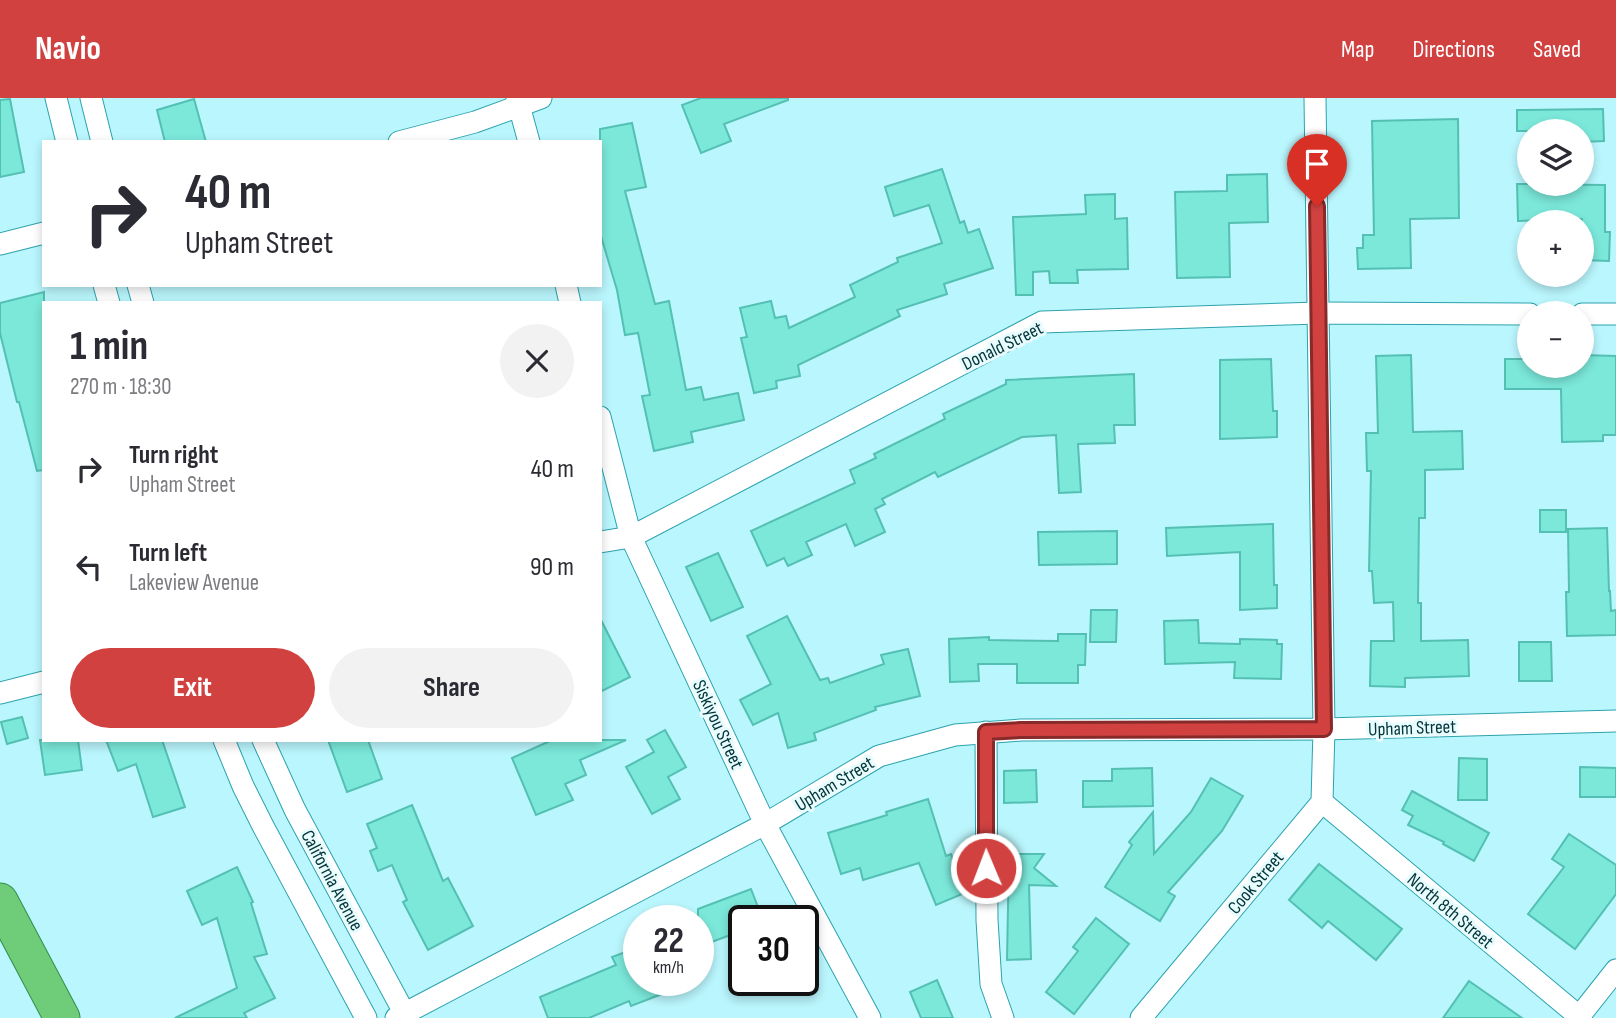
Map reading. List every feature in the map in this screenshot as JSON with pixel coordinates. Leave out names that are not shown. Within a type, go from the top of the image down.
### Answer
[{"type":"highway","points":[[0,901],[62,1018]]},
{"type":"street","points":[[56,98],[66,140]]},
{"type":"street","points":[[91,98],[102,140]]},
{"type":"street","points":[[406,140],[475,122],[518,102],[541,98]]},
{"type":"street","points":[[1315,98],[1324,729],[1322,802]]},
{"type":"street","points":[[518,102],[528,140]]},
{"type":"street","points":[[0,244],[42,234]]},
{"type":"street","name":"Donald Street","points":[[602,542],[631,537],[1042,322],[1319,313],[1517,314]]},
{"type":"street","points":[[1594,314],[1616,314]]},
{"type":"street","name":"Siskiyou Street","points":[[602,425],[631,537],[765,824],[870,1018]]},
{"type":"street","points":[[0,693],[42,682]]},
{"type":"street","name":"Upham Street","points":[[403,1016],[765,824],[879,756],[955,734],[1021,730],[1324,729],[1616,721]]},
{"type":"street","points":[[986,732],[990,971],[991,984],[1003,1018]]},
{"type":"street","name":"California Avenue","points":[[225,742],[253,806],[366,1018]]},
{"type":"street","name":"California Avenue","points":[[264,742],[295,810],[403,1016]]},
{"type":"street","name":"North 8th Street","points":[[1322,802],[1579,1017]]},
{"type":"street","name":"Cook Street","points":[[1141,1018],[1322,802]]},
{"type":"street","points":[[1579,1017],[1616,970]]},
{"type":"building","points":[[701,98],[788,100],[724,124],[731,141],[701,153],[682,105]]},
{"type":"building","points":[[10,99],[24,172],[0,177],[0,100]]},
{"type":"building","points":[[194,99],[205,140],[164,140],[157,110]]},
{"type":"building","points":[[1603,109],[1604,141],[1594,141],[1594,119],[1517,119],[1517,110]]},
{"type":"building","points":[[1458,119],[1459,218],[1410,219],[1411,268],[1358,269],[1357,248],[1363,248],[1363,235],[1374,235],[1372,121]]},
{"type":"building","points":[[632,123],[646,187],[625,191],[655,304],[669,301],[686,390],[701,387],[704,400],[738,393],[744,420],[691,432],[693,442],[654,451],[642,396],[650,395],[638,333],[625,335],[617,290],[602,240],[600,129]]},
{"type":"building","points":[[942,169],[960,223],[964,221],[968,233],[979,229],[993,268],[944,284],[947,294],[897,310],[900,316],[798,365],[800,376],[776,381],[777,388],[754,393],[741,338],[747,337],[740,308],[771,301],[775,318],[786,316],[789,328],[855,297],[850,285],[898,262],[897,258],[942,243],[929,205],[894,216],[885,187]]},
{"type":"building","points":[[1267,174],[1268,222],[1229,223],[1230,277],[1177,278],[1175,192],[1227,191],[1227,175]]},
{"type":"building","points":[[1594,185],[1605,185],[1605,232],[1610,232],[1609,261],[1594,260],[1594,210],[1518,210],[1517,196],[1594,196]]},
{"type":"building","points":[[1115,194],[1115,219],[1127,218],[1128,269],[1077,270],[1078,283],[1050,283],[1049,271],[1033,272],[1033,295],[1016,295],[1013,217],[1086,214],[1085,195]]},
{"type":"building","points":[[44,292],[42,470],[37,471],[17,402],[0,333],[0,303]]},
{"type":"building","points":[[1411,355],[1413,432],[1462,431],[1463,469],[1425,470],[1425,518],[1419,518],[1418,603],[1421,603],[1421,641],[1468,640],[1469,676],[1405,678],[1405,687],[1370,686],[1371,641],[1394,641],[1393,602],[1374,603],[1372,571],[1369,571],[1371,471],[1367,471],[1366,433],[1378,433],[1376,356]]},
{"type":"building","points":[[1594,355],[1616,356],[1616,435],[1603,435],[1603,441],[1562,442],[1561,389],[1505,389],[1505,359],[1517,359],[1517,378],[1594,378]]},
{"type":"building","points":[[1271,359],[1277,437],[1220,439],[1220,360]]},
{"type":"building","points":[[1134,374],[1135,425],[1114,425],[1115,443],[1078,444],[1081,492],[1059,493],[1056,435],[1022,437],[938,477],[935,472],[882,499],[885,504],[875,509],[885,532],[855,546],[846,524],[806,542],[812,555],[788,566],[784,558],[767,566],[751,531],[855,483],[850,470],[876,458],[874,454],[945,419],[943,414],[1006,384],[1006,380]]},
{"type":"building","points":[[1540,510],[1566,510],[1566,532],[1540,532]]},
{"type":"building","points":[[1273,524],[1277,608],[1240,610],[1240,552],[1167,556],[1166,528]]},
{"type":"building","points":[[1607,528],[1609,591],[1611,611],[1616,610],[1616,635],[1567,636],[1568,529]]},
{"type":"building","points":[[1117,531],[1117,564],[1039,565],[1038,532]]},
{"type":"building","points":[[718,553],[743,607],[711,621],[686,567]]},
{"type":"building","points":[[1091,610],[1117,610],[1116,642],[1090,642]]},
{"type":"building","points":[[787,616],[820,680],[828,678],[830,683],[884,664],[881,655],[908,649],[920,696],[875,707],[876,710],[814,733],[816,740],[788,748],[778,713],[753,725],[740,700],[771,684],[747,636]]},
{"type":"building","points":[[1198,620],[1199,643],[1240,644],[1240,639],[1277,640],[1277,644],[1282,644],[1281,679],[1234,678],[1235,662],[1165,664],[1164,621]]},
{"type":"building","points":[[602,622],[630,677],[602,691]]},
{"type":"building","points":[[1058,634],[1086,634],[1085,665],[1078,665],[1078,683],[1017,683],[1017,664],[978,664],[979,681],[950,682],[949,639],[989,637],[989,640],[1058,641]]},
{"type":"building","points":[[1519,642],[1551,642],[1552,681],[1519,681]]},
{"type":"building","points":[[22,717],[28,738],[7,744],[1,722]]},
{"type":"building","points":[[665,730],[686,767],[668,777],[680,799],[652,814],[626,767],[654,752],[647,740]]},
{"type":"building","points":[[40,740],[78,742],[82,770],[45,775]]},
{"type":"building","points":[[626,740],[580,760],[586,775],[565,784],[573,800],[536,815],[512,758],[548,742]]},
{"type":"building","points":[[107,742],[163,742],[185,807],[153,817],[136,764],[118,771]]},
{"type":"building","points":[[329,742],[369,742],[382,779],[347,792]]},
{"type":"building","points":[[1459,758],[1487,759],[1487,800],[1458,800]]},
{"type":"building","points":[[1580,767],[1616,768],[1616,797],[1580,797]]},
{"type":"building","points":[[1152,768],[1153,806],[1083,807],[1083,781],[1112,781],[1112,769]]},
{"type":"building","points":[[1036,770],[1037,802],[1004,803],[1004,771]]},
{"type":"building","points":[[1211,778],[1243,796],[1222,831],[1168,892],[1175,896],[1160,921],[1105,887],[1132,845],[1129,842],[1153,812],[1154,854],[1191,812]]},
{"type":"building","points":[[1412,791],[1489,833],[1474,861],[1443,844],[1444,842],[1408,825],[1413,816],[1402,810]]},
{"type":"building","points":[[928,799],[946,856],[951,854],[967,892],[936,905],[919,863],[863,880],[860,868],[841,874],[828,833]]},
{"type":"building","points":[[412,805],[443,881],[448,878],[473,926],[428,950],[403,902],[407,900],[392,865],[378,871],[370,851],[377,848],[367,824]]},
{"type":"building","points":[[1569,834],[1616,865],[1616,894],[1575,949],[1528,914],[1564,867],[1552,859]]},
{"type":"building","points":[[1009,854],[1044,854],[1034,868],[1056,886],[1029,885],[1031,959],[1007,960]]},
{"type":"building","points":[[1319,864],[1402,929],[1376,960],[1328,921],[1322,928],[1289,900]]},
{"type":"building","points":[[237,867],[253,902],[251,903],[267,954],[254,957],[275,998],[244,1013],[247,1018],[175,1018],[237,988],[217,918],[202,925],[187,891]]},
{"type":"building","points":[[751,889],[757,905],[728,905],[728,936],[714,941],[714,905],[709,905]]},
{"type":"building","points":[[1096,918],[1129,944],[1074,1014],[1046,992],[1078,951],[1073,947]]},
{"type":"building","points":[[623,953],[623,996],[657,996],[631,1006],[629,1001],[589,1018],[548,1018],[540,997],[616,965],[612,957]]},
{"type":"building","points":[[937,980],[953,1018],[921,1018],[910,992]]},
{"type":"building","points":[[1469,981],[1522,1018],[1443,1018]]},
{"type":"route","points":[[986,868],[986,732],[1324,729],[1317,206]]}]
